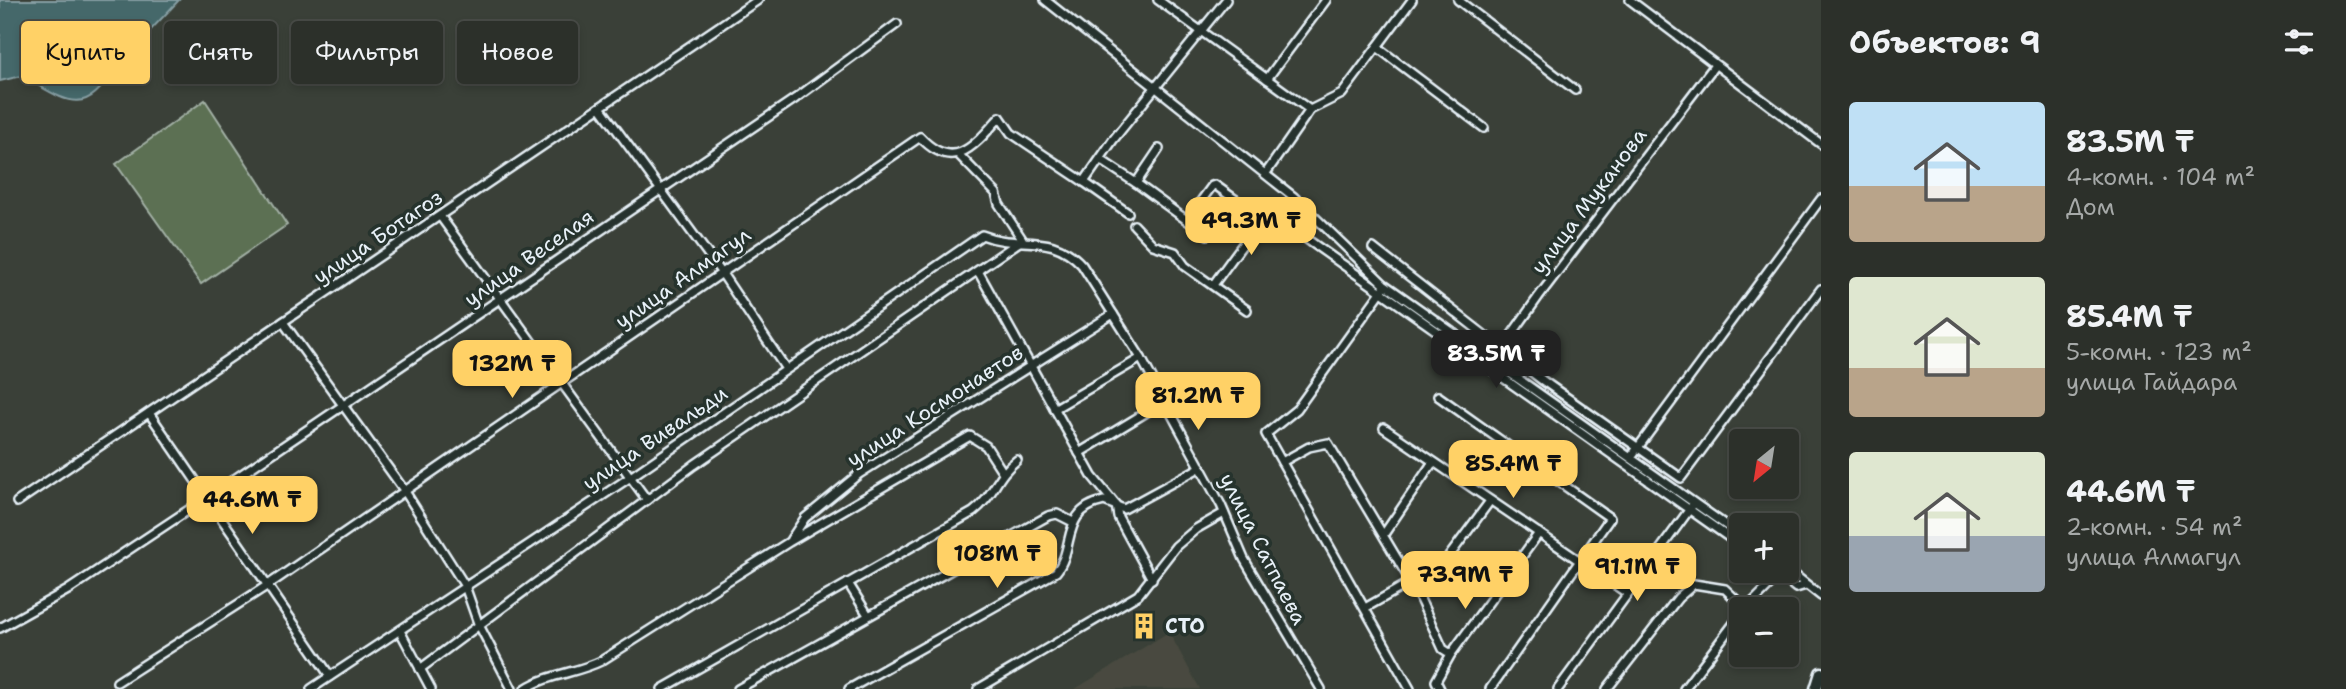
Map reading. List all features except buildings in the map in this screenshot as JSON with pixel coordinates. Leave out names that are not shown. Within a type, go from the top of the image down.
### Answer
[{"type":"main road","points":[[1816,689],[1821,673]]},
{"type":"street","name":"улица Ботагоз","points":[[17,502],[758,0]]},
{"type":"street","points":[[1045,0],[1266,173],[1312,214],[1383,289],[1692,506],[1729,529]]},
{"type":"street","points":[[1158,0],[1310,110]]},
{"type":"street","points":[[1084,182],[1113,139],[1226,0]]},
{"type":"street","points":[[1267,79],[1326,0]]},
{"type":"street","points":[[1266,173],[1310,110],[1342,94],[1412,0]]},
{"type":"street","points":[[1458,0],[1575,90]]},
{"type":"street","points":[[1630,0],[1821,144]]},
{"type":"street","name":"улица Веселая","points":[[0,628],[68,590],[208,497],[796,98],[897,24]]},
{"type":"street","points":[[1377,47],[1484,128]]},
{"type":"street","name":"улица Муканова","points":[[1493,361],[1539,296],[1715,65]]},
{"type":"street","points":[[600,107],[721,272],[786,369]]},
{"type":"street","points":[[420,669],[478,623],[624,520],[647,500],[1022,239],[999,204],[996,193],[958,153],[982,138],[1000,117],[1011,133],[1128,213]]},
{"type":"street","name":"улица Алмагул","points":[[117,682],[268,584],[920,137],[932,150],[943,155],[958,153]]},
{"type":"street","points":[[1136,183],[1159,149]]},
{"type":"street","points":[[1101,160],[1210,235],[1236,200]]},
{"type":"street","points":[[1186,220],[1215,185],[1262,218]]},
{"type":"street","points":[[1631,457],[1821,199]]},
{"type":"street","points":[[1213,285],[1267,212],[1493,361],[1631,457],[1729,536]]},
{"type":"street","points":[[440,216],[647,500]]},
{"type":"street","points":[[1134,225],[1153,245],[1175,252],[1185,266],[1247,310]]},
{"type":"street","name":"улица Вивальди","points":[[311,689],[632,476],[982,235],[997,241],[1022,239]]},
{"type":"street","name":"улица Сатпаева","points":[[1022,239],[1042,241],[1072,254],[1113,314],[1141,358],[1201,467],[1244,559],[1321,689]]},
{"type":"street","points":[[1373,248],[1502,349],[1681,478],[1821,289]]},
{"type":"street","points":[[978,271],[1079,453],[1104,495],[1115,505],[1118,517],[1152,579]]},
{"type":"street","points":[[1383,289],[1297,409],[1266,434],[1410,689]]},
{"type":"street","name":"улица Космонавтов","points":[[789,542],[805,518],[853,478],[1113,314]]},
{"type":"street","points":[[283,322],[404,490],[465,586],[478,623],[512,689]]},
{"type":"street","points":[[1054,409],[1141,358]]},
{"type":"street","points":[[1438,396],[1610,518],[1490,689]]},
{"type":"street","points":[[1079,453],[1165,401]]},
{"type":"street","points":[[149,413],[330,676]]},
{"type":"street","points":[[1384,428],[1628,593]]},
{"type":"street","name":"улица Космонавтов","points":[[524,689],[568,672],[582,671],[601,661],[789,542],[970,436],[986,446],[1002,471]]},
{"type":"street","points":[[1282,462],[1309,447],[1328,443],[1411,582],[1364,608]]},
{"type":"street","points":[[662,689],[973,512],[986,503],[1002,471],[1017,460]]},
{"type":"street","points":[[1384,534],[1433,462]]},
{"type":"street","points":[[849,689],[1056,572],[1062,563],[1073,522],[1085,509],[1098,502],[1124,509],[1201,467]]},
{"type":"street","points":[[1451,654],[1443,649],[1419,597],[1458,540],[1490,501]]},
{"type":"street","points":[[1558,689],[1692,506]]},
{"type":"street","points":[[978,689],[1136,597],[1176,546],[1196,529],[1224,513]]},
{"type":"street","points":[[737,689],[1048,516],[1058,514],[1073,522]]},
{"type":"street","points":[[1437,688],[1438,676],[1451,654],[1539,533]]},
{"type":"street","points":[[1799,580],[1821,596]]},
{"type":"street","points":[[848,583],[867,615]]},
{"type":"street","points":[[1758,597],[1773,583]]},
{"type":"street","points":[[1607,689],[1685,589],[1694,584],[1714,585],[1734,597]]},
{"type":"street","points":[[1684,689],[1729,630]]},
{"type":"street","points":[[400,631],[431,689]]},
{"type":"shaded area","points":[[1169,632],[1200,689],[1075,689]]},
{"type":"green space","points":[[205,100],[287,225],[201,284],[116,164]]},
{"type":"water","points":[[0,0],[179,0],[150,31],[150,21],[21,21],[21,76],[0,81]]},
{"type":"water","points":[[36,84],[104,84],[91,96],[81,100],[59,96]]},
{"type":"place","name":"СТО","points":[[1144,626]]}]
